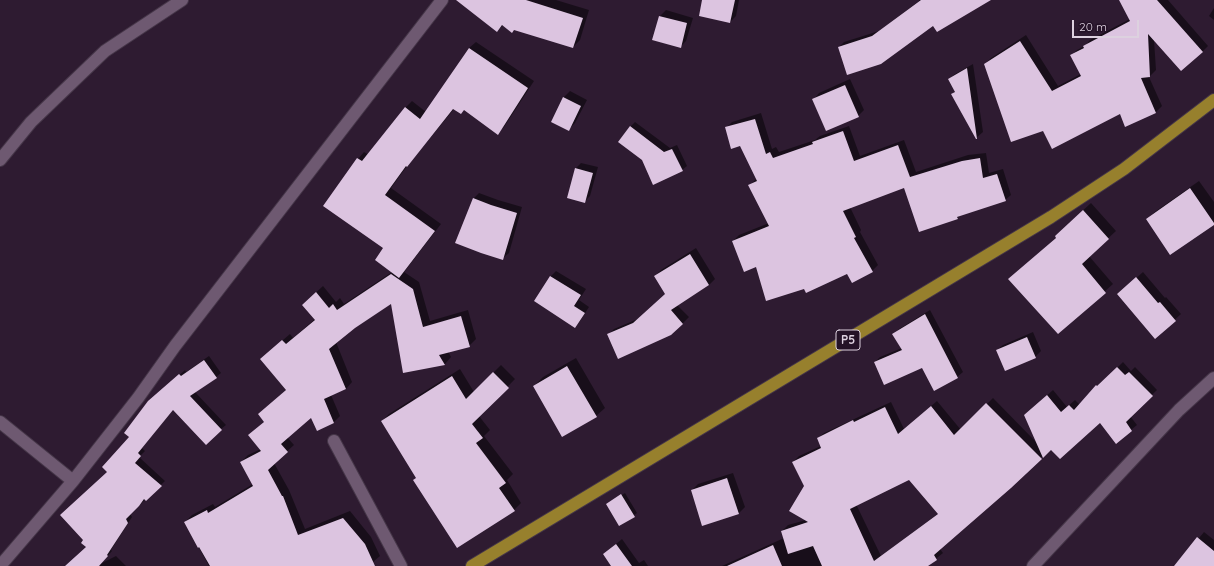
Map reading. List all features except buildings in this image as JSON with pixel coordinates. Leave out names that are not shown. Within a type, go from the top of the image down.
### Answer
[{"type":"main road","name":"P5","points":[[472,566],[1051,217],[1124,169],[1214,100]]},
{"type":"street","points":[[0,160],[31,122],[105,51],[182,0]]},
{"type":"street","points":[[0,566],[73,481],[138,398],[175,346],[442,0]]},
{"type":"street","points":[[1032,566],[1179,410],[1214,378]]},
{"type":"street","points":[[0,422],[73,481]]},
{"type":"street","points":[[334,441],[401,566]]}]
